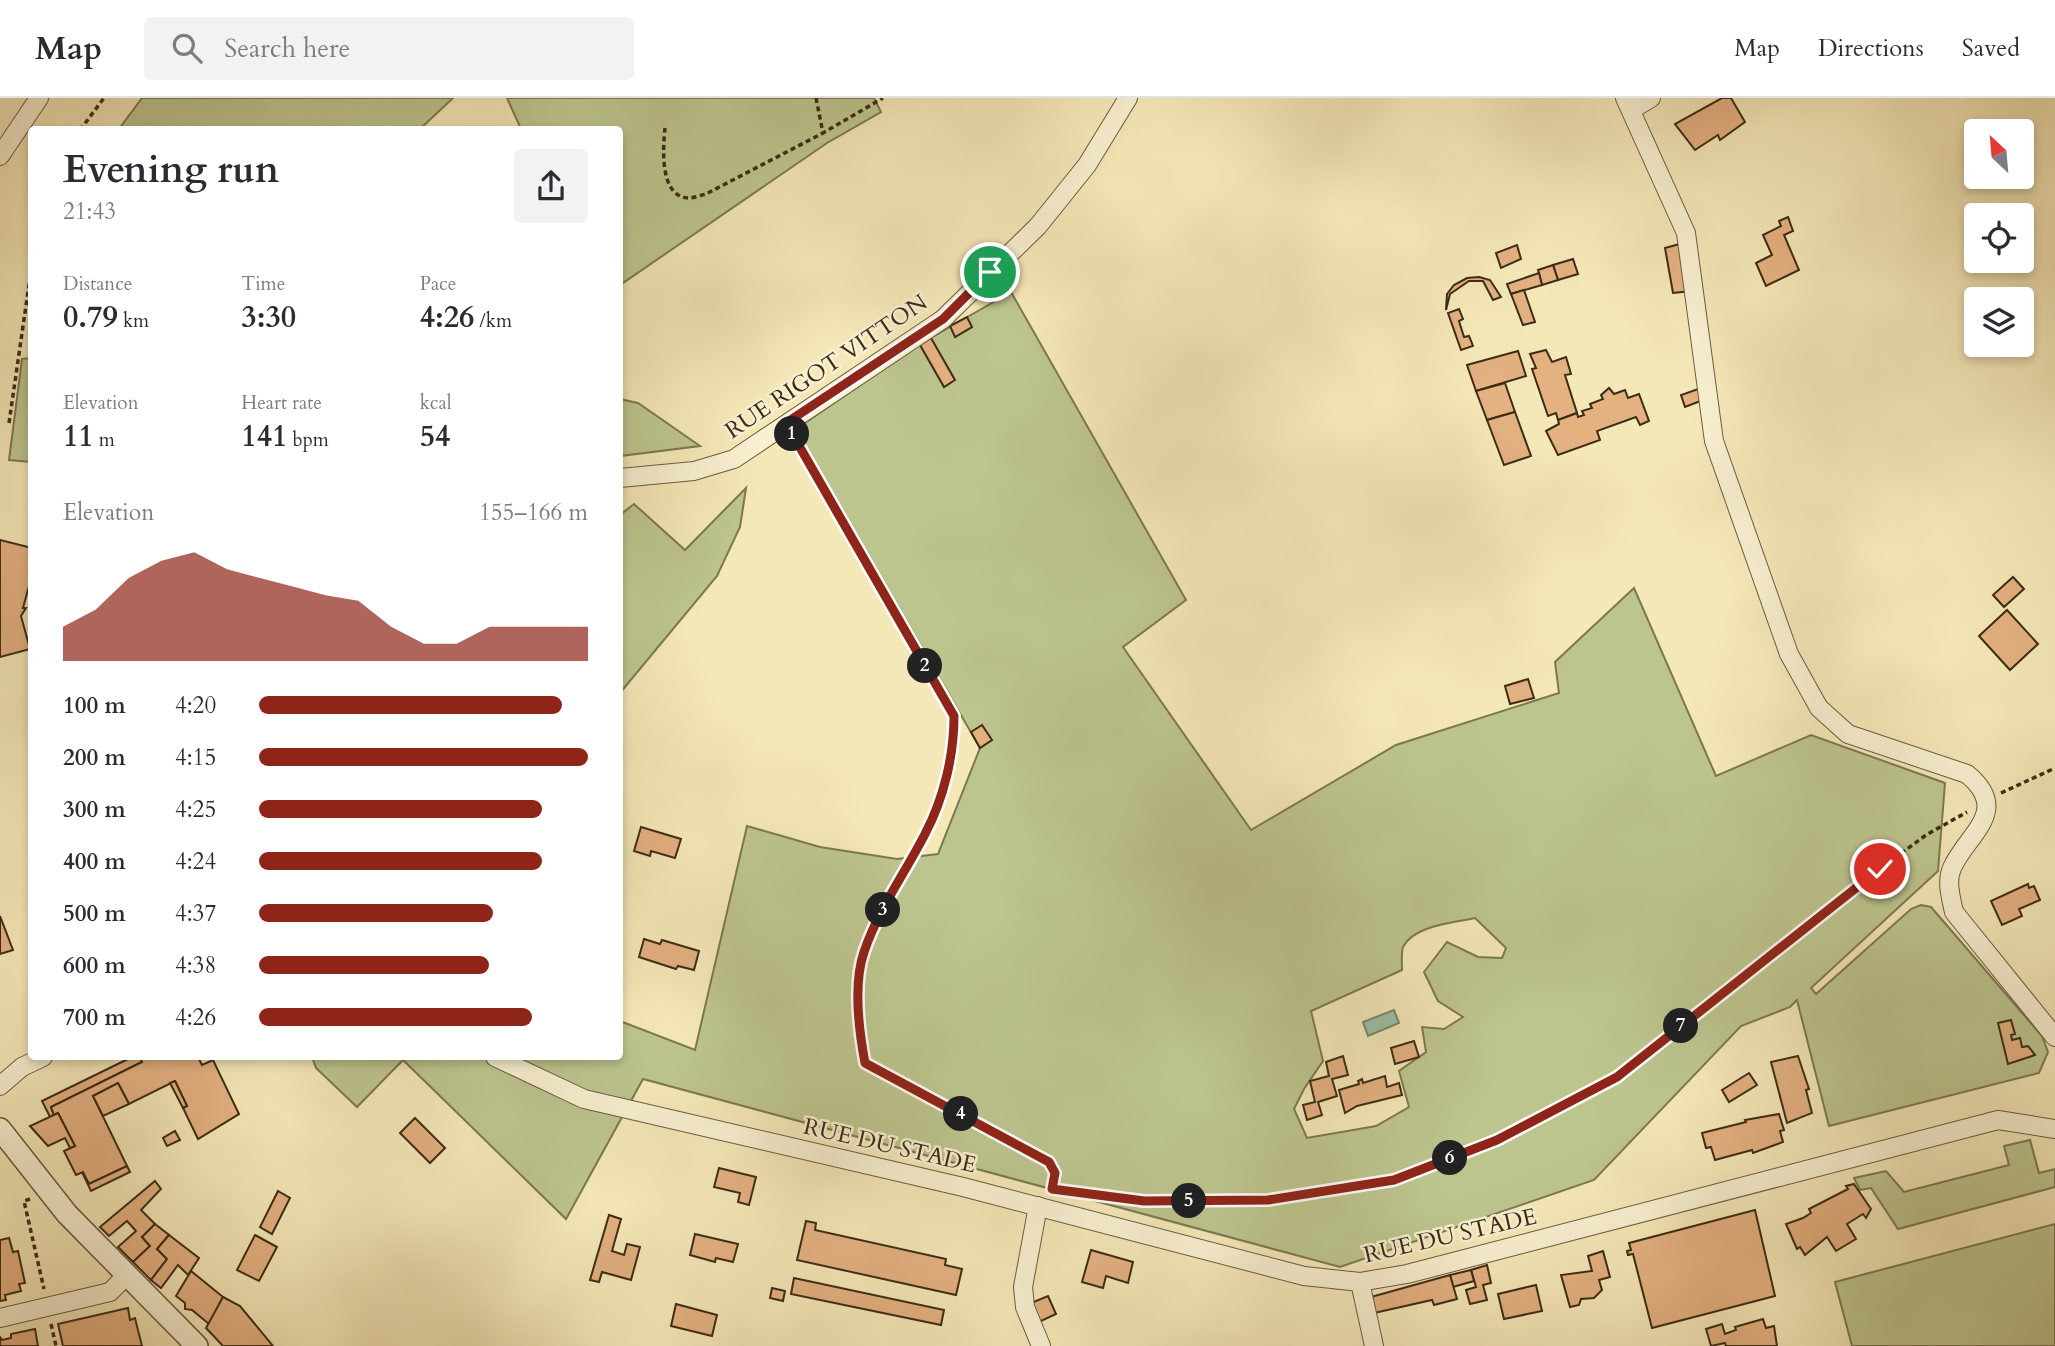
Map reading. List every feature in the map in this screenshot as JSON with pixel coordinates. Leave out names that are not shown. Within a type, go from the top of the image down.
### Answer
[{"type":"street","points":[[0,156],[39,98]]},
{"type":"street","name":"RUE RIGOT VITTON","points":[[623,478],[694,471],[734,459],[943,319],[1038,226],[1087,165],[1128,98]]},
{"type":"street","points":[[1651,98],[1628,104],[1686,233],[1714,441],[1789,654],[1819,708],[1848,734],[1967,774],[1979,784],[1985,801],[1985,820],[1951,869],[1949,887],[1954,912],[2055,1037]]},
{"type":"street","points":[[0,1086],[22,1067],[37,1060]]},
{"type":"street","name":"RUE DU STADE","points":[[501,1060],[584,1099],[1038,1206],[1304,1276],[1360,1282],[1407,1274],[1998,1121],[2055,1129]]},
{"type":"street","points":[[2,1135],[126,1276],[197,1346]]},
{"type":"street","points":[[1038,1206],[1023,1287],[1026,1307],[1041,1346]]},
{"type":"street","points":[[0,1318],[110,1292],[126,1276]]},
{"type":"street","points":[[1360,1282],[1374,1346]]},
{"type":"path","points":[[83,126],[104,98]]},
{"type":"path","points":[[816,98],[823,133]]},
{"type":"path","points":[[665,128],[665,174],[676,193],[689,198],[706,194],[823,133],[883,98]]},
{"type":"path","points":[[9,423],[28,292]]},
{"type":"path","points":[[786,423],[954,716],[954,752],[927,831],[886,904],[863,954],[858,1021],[865,1063],[1049,1162],[1055,1173],[1052,1189],[1144,1201],[1268,1200],[1394,1180],[1497,1140],[1617,1077],[1834,903],[1926,835],[1985,801],[2055,768]]},
{"type":"path","points":[[50,1192],[24,1201],[56,1346]]},
{"type":"shaded area","points":[[142,98],[453,98],[423,126],[121,126]]},
{"type":"shaded area","points":[[507,98],[874,98],[881,112],[827,143],[623,283],[623,126],[520,126]]},
{"type":"shaded area","points":[[1011,292],[1186,600],[1123,647],[1251,830],[1396,745],[1559,693],[1555,662],[1634,588],[1716,776],[1811,735],[1945,783],[1938,871],[1811,988],[1816,994],[1911,909],[1921,905],[1931,907],[2042,1036],[2048,1052],[2039,1073],[1829,1126],[1797,1000],[1790,1007],[1741,1026],[1594,1180],[1340,1267],[643,1079],[566,1219],[403,1060],[623,1060],[623,1022],[695,1050],[747,826],[820,847],[897,859],[938,854],[980,748],[796,429],[922,343]],"holes":[[[1475,918],[1506,948],[1502,958],[1478,957],[1447,942],[1424,972],[1438,1001],[1463,1017],[1444,1029],[1422,1027],[1426,1052],[1399,1071],[1409,1107],[1376,1126],[1307,1138],[1294,1109],[1323,1061],[1311,1011],[1402,970],[1402,949],[1408,940],[1435,926]]]},
{"type":"shaded area","points":[[28,358],[28,462],[9,460],[22,359]]},
{"type":"shaded area","points":[[623,400],[638,403],[700,446],[623,456]]},
{"type":"shaded area","points":[[746,488],[740,527],[717,576],[623,689],[623,513],[634,504],[685,550]]},
{"type":"shaded area","points":[[1394,1010],[1399,1023],[1368,1036],[1363,1022]]},
{"type":"shaded area","points":[[313,1060],[403,1060],[357,1107],[316,1068]]},
{"type":"shaded area","points":[[2030,1140],[2039,1173],[2055,1169],[2055,1187],[1898,1229],[1871,1188],[1860,1190],[1854,1178],[1886,1171],[1904,1192],[2009,1165],[2004,1146]]},
{"type":"shaded area","points":[[2055,1224],[2055,1346],[1852,1346],[1835,1282]]},
{"type":"building","points":[[1722,98],[1731,98],[1745,122],[1720,140],[1718,135],[1695,150],[1675,124]]},
{"type":"building","points":[[1788,217],[1793,231],[1784,235],[1799,270],[1766,286],[1756,263],[1772,255],[1763,235],[1781,226],[1779,221]]},
{"type":"building","points":[[1683,243],[1692,291],[1673,293],[1665,248]]},
{"type":"building","points":[[1517,245],[1521,259],[1501,268],[1496,253]]},
{"type":"building","points":[[1573,259],[1578,274],[1558,280],[1553,265]]},
{"type":"building","points":[[1553,265],[1558,280],[1542,285],[1538,270]]},
{"type":"building","points":[[1539,273],[1542,285],[1511,294],[1507,284]]},
{"type":"building","points":[[1467,278],[1490,280],[1501,297],[1493,300],[1483,281],[1469,281],[1450,294],[1446,310],[1447,294],[1454,285]]},
{"type":"building","points":[[1524,290],[1535,322],[1523,325],[1511,294]]},
{"type":"building","points":[[1459,309],[1463,319],[1459,321],[1464,337],[1469,336],[1473,346],[1461,350],[1448,313]]},
{"type":"building","points":[[967,317],[972,327],[955,337],[950,326]]},
{"type":"building","points":[[931,338],[955,380],[944,387],[920,345]]},
{"type":"building","points":[[1546,350],[1552,362],[1566,357],[1571,374],[1565,375],[1577,413],[1558,420],[1556,413],[1548,416],[1532,369],[1536,368],[1530,354]]},
{"type":"building","points":[[1518,351],[1526,376],[1476,391],[1467,365]]},
{"type":"building","points":[[1505,383],[1515,412],[1487,420],[1476,391]]},
{"type":"building","points":[[1609,388],[1614,394],[1625,390],[1628,398],[1639,394],[1649,421],[1640,425],[1636,417],[1597,431],[1600,440],[1558,455],[1546,431],[1559,424],[1558,420],[1577,413],[1578,417],[1584,415],[1582,411],[1592,408],[1590,404],[1603,399],[1601,395]]},
{"type":"building","points":[[1701,388],[1703,400],[1685,407],[1681,395]]},
{"type":"building","points":[[1515,412],[1531,456],[1504,465],[1487,420]]},
{"type":"building","points":[[0,540],[28,547],[28,590],[23,608],[26,608],[21,616],[28,650],[0,657]]},
{"type":"building","points":[[2013,577],[2024,589],[2004,607],[1993,595]]},
{"type":"building","points":[[2007,610],[2038,644],[2010,670],[1979,636]]},
{"type":"building","points":[[1528,679],[1534,698],[1510,704],[1505,686]]},
{"type":"building","points":[[982,725],[992,740],[980,748],[971,732]]},
{"type":"building","points":[[641,827],[681,839],[675,858],[651,851],[650,856],[634,851]]},
{"type":"building","points":[[2028,884],[2029,888],[2034,886],[2040,900],[2019,909],[2022,916],[2002,925],[1991,901]]},
{"type":"building","points":[[0,916],[13,950],[0,954]]},
{"type":"building","points":[[644,939],[660,944],[662,940],[699,951],[694,970],[678,966],[676,969],[639,957]]},
{"type":"building","points":[[2011,1020],[2015,1034],[2011,1035],[2012,1040],[2020,1038],[2022,1047],[2028,1046],[2035,1055],[2008,1064],[1998,1023]]},
{"type":"building","points":[[1414,1041],[1419,1057],[1395,1064],[1391,1048]]},
{"type":"building","points":[[1343,1056],[1348,1075],[1332,1079],[1337,1096],[1318,1102],[1322,1115],[1307,1120],[1303,1105],[1315,1102],[1310,1081],[1329,1076],[1326,1062]]},
{"type":"building","points":[[1798,1056],[1809,1089],[1806,1090],[1812,1113],[1787,1123],[1771,1062]]},
{"type":"building","points":[[126,1060],[142,1060],[51,1107],[54,1115],[50,1117],[42,1101]]},
{"type":"building","points":[[141,1060],[200,1060],[202,1065],[213,1060],[239,1114],[198,1139],[183,1108],[187,1106],[175,1081],[129,1104],[118,1083],[93,1096],[127,1166],[89,1184],[83,1172],[76,1175],[64,1151],[75,1146],[58,1113],[54,1115],[51,1107],[142,1062]]},
{"type":"building","points":[[1749,1073],[1757,1085],[1729,1102],[1722,1090]]},
{"type":"building","points":[[1385,1076],[1387,1087],[1399,1083],[1402,1095],[1357,1106],[1345,1113],[1339,1090],[1359,1084],[1358,1081],[1362,1079],[1363,1083]]},
{"type":"building","points":[[175,1081],[187,1106],[183,1108],[170,1083]]},
{"type":"building","points":[[118,1083],[129,1104],[103,1116],[93,1096]]},
{"type":"building","points":[[58,1113],[75,1146],[70,1148],[65,1138],[48,1146],[30,1126]]},
{"type":"building","points":[[1779,1114],[1784,1130],[1780,1131],[1783,1142],[1753,1153],[1752,1150],[1715,1160],[1711,1147],[1706,1148],[1702,1133],[1746,1122],[1745,1120]]},
{"type":"building","points":[[415,1118],[445,1148],[430,1163],[400,1133]]},
{"type":"building","points":[[175,1131],[180,1140],[167,1146],[163,1138]]},
{"type":"building","points":[[127,1166],[130,1172],[91,1191],[82,1172],[89,1184]]},
{"type":"building","points":[[719,1168],[756,1177],[749,1205],[738,1202],[740,1193],[714,1187]]},
{"type":"building","points":[[155,1181],[161,1189],[141,1210],[155,1224],[142,1237],[150,1246],[133,1262],[118,1247],[136,1231],[127,1221],[109,1236],[100,1227]]},
{"type":"building","points":[[1854,1184],[1871,1209],[1866,1218],[1863,1214],[1847,1224],[1856,1239],[1836,1251],[1827,1237],[1805,1255],[1800,1247],[1797,1249],[1786,1224],[1803,1218],[1811,1213],[1809,1209],[1848,1189],[1846,1186]]},
{"type":"building","points":[[278,1191],[290,1198],[272,1234],[260,1227]]},
{"type":"building","points":[[1755,1210],[1775,1296],[1652,1328],[1633,1254],[1628,1255],[1627,1251],[1631,1250],[1629,1243]]},
{"type":"building","points":[[609,1215],[621,1219],[612,1251],[624,1255],[627,1244],[640,1247],[631,1280],[602,1272],[599,1282],[590,1280]]},
{"type":"building","points":[[806,1221],[816,1223],[815,1230],[946,1259],[945,1265],[962,1269],[956,1295],[797,1260]]},
{"type":"building","points":[[155,1224],[169,1235],[157,1249],[167,1259],[151,1280],[133,1262],[150,1246],[142,1237]]},
{"type":"building","points":[[695,1234],[738,1244],[733,1262],[716,1258],[715,1262],[690,1255]]},
{"type":"building","points":[[169,1235],[199,1258],[188,1275],[178,1265],[161,1288],[151,1280],[167,1259],[157,1249]]},
{"type":"building","points":[[255,1235],[277,1247],[259,1281],[237,1270]]},
{"type":"building","points":[[9,1238],[13,1252],[18,1251],[25,1283],[19,1284],[21,1291],[5,1295],[6,1300],[0,1301],[0,1240]]},
{"type":"building","points":[[1091,1250],[1133,1262],[1128,1283],[1106,1276],[1103,1288],[1082,1282]]},
{"type":"building","points":[[1603,1251],[1610,1277],[1599,1280],[1602,1290],[1594,1298],[1581,1299],[1579,1305],[1570,1307],[1561,1275],[1592,1271],[1588,1256]]},
{"type":"building","points":[[1487,1265],[1491,1283],[1483,1285],[1487,1300],[1470,1304],[1466,1290],[1476,1287],[1471,1270]]},
{"type":"building","points":[[1471,1270],[1474,1281],[1453,1287],[1450,1275]]},
{"type":"building","points":[[191,1271],[223,1297],[209,1324],[192,1310],[185,1309],[185,1303],[176,1296]]},
{"type":"building","points":[[1450,1275],[1457,1299],[1434,1305],[1432,1300],[1374,1313],[1371,1297]]},
{"type":"building","points":[[794,1278],[944,1310],[941,1325],[791,1294]]},
{"type":"building","points":[[1536,1285],[1542,1311],[1504,1319],[1498,1294]]},
{"type":"building","points":[[772,1288],[785,1291],[783,1301],[770,1298]]},
{"type":"building","points":[[1048,1296],[1056,1314],[1039,1322],[1031,1303]]},
{"type":"building","points":[[223,1297],[240,1306],[273,1346],[223,1346],[206,1328]]},
{"type":"building","points":[[676,1304],[717,1315],[712,1336],[671,1326]]},
{"type":"building","points":[[128,1308],[130,1320],[135,1318],[142,1346],[63,1346],[58,1324]]},
{"type":"building","points":[[1763,1319],[1766,1328],[1774,1326],[1777,1346],[1726,1346],[1725,1343],[1711,1346],[1706,1329],[1722,1324],[1725,1334],[1736,1330],[1735,1327]]},
{"type":"building","points":[[35,1329],[38,1346],[0,1346],[0,1337],[2,1340],[11,1338],[11,1334]]},
{"type":"route","points":[[990,272],[943,319],[786,423],[954,716],[954,752],[927,831],[886,904],[863,954],[858,1021],[865,1063],[1049,1162],[1055,1173],[1052,1189],[1144,1201],[1268,1200],[1394,1180],[1497,1140],[1617,1077],[1880,869]]}]
